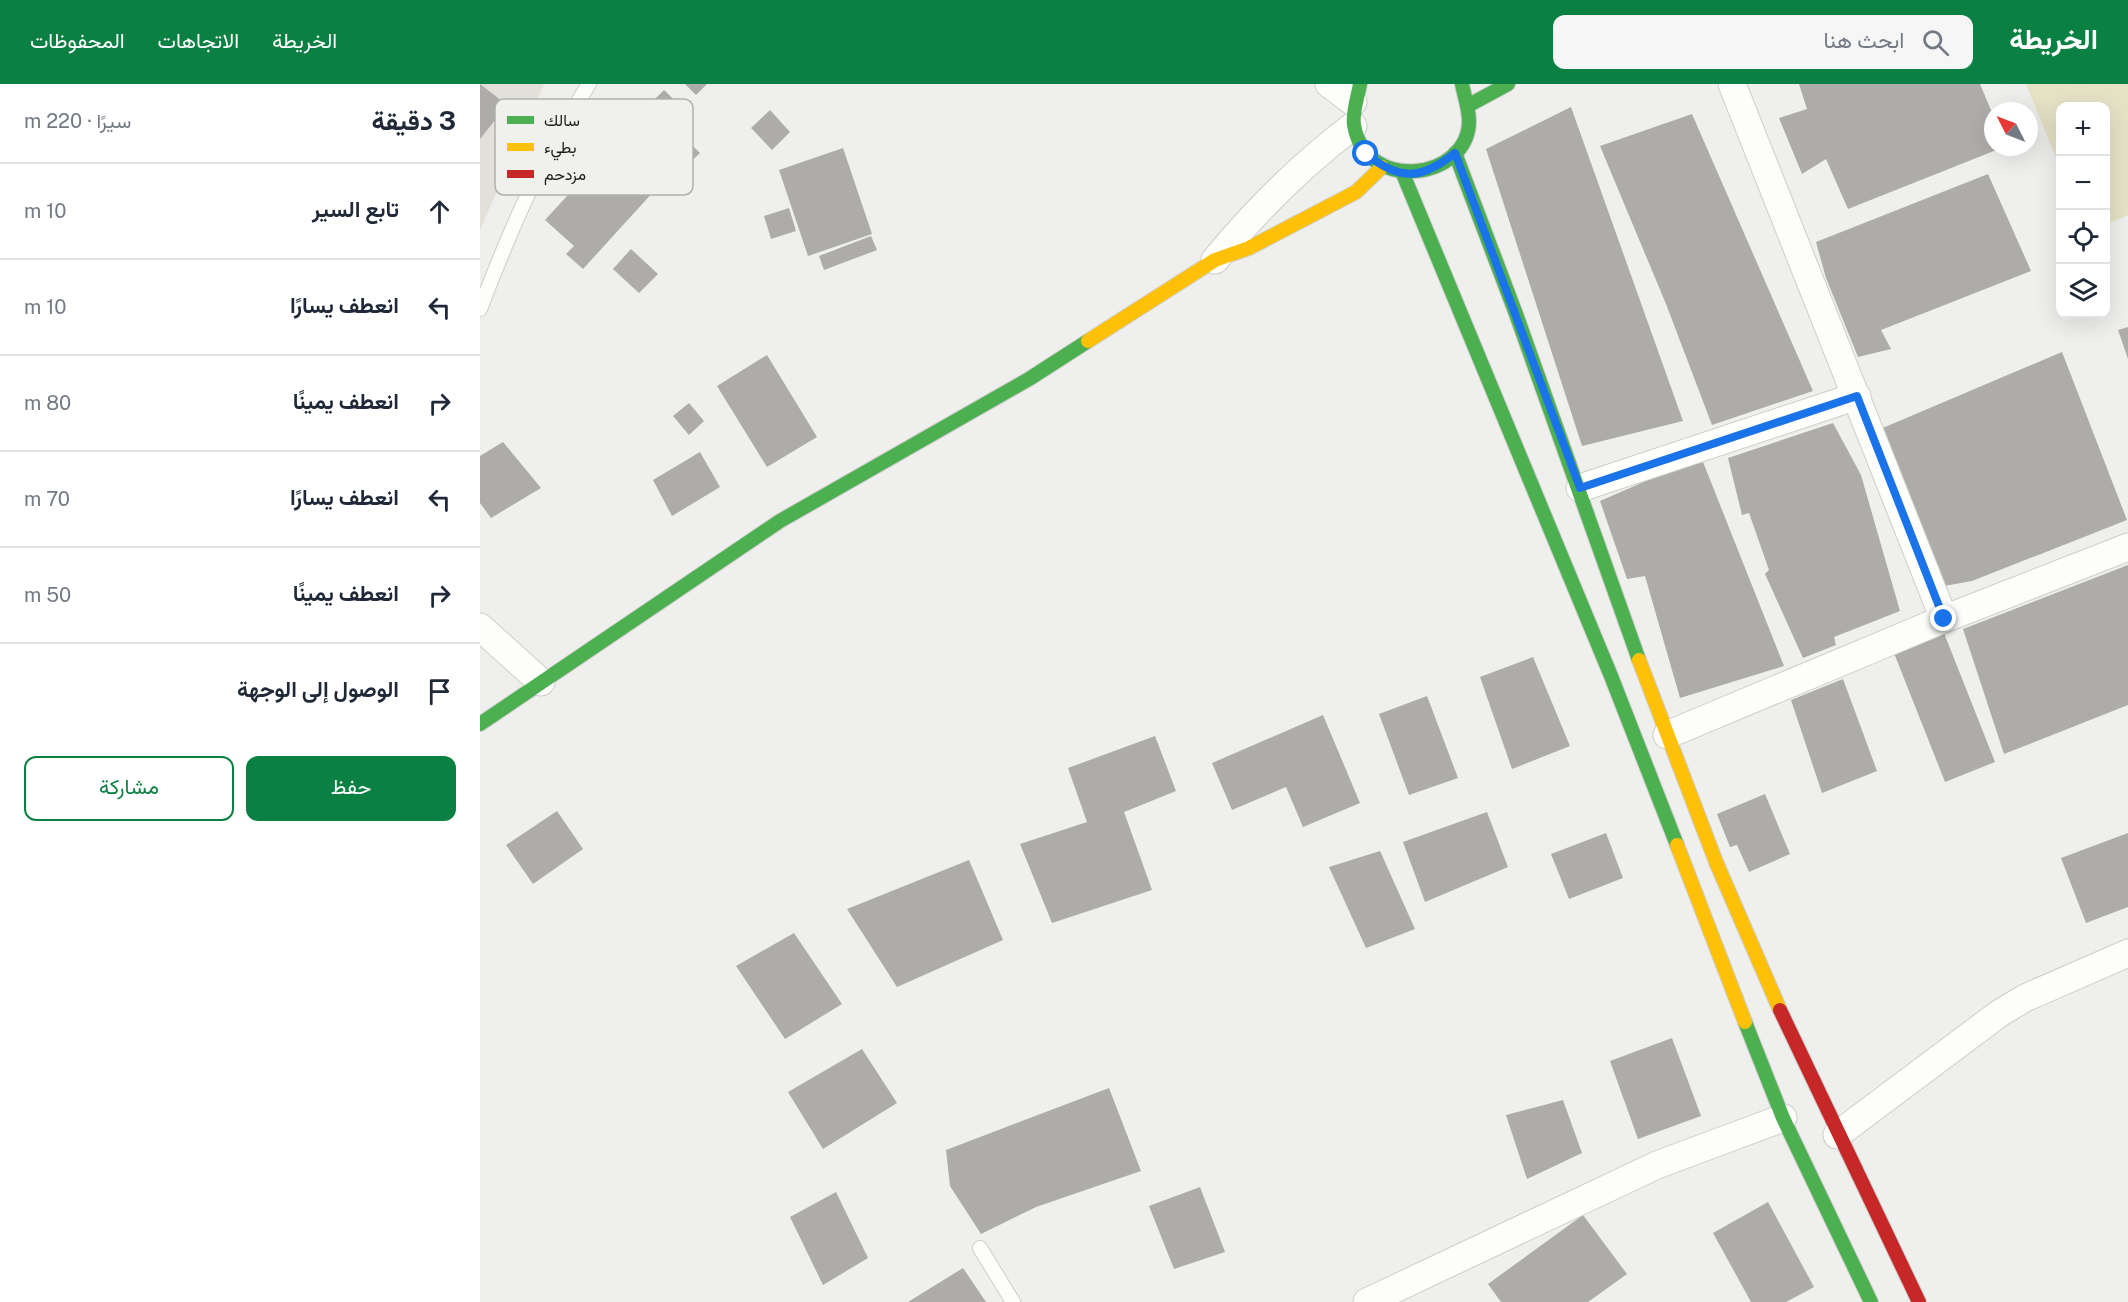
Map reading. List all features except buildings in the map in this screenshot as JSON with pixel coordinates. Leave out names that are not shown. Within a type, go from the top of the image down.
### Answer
[{"type":"street","points":[[1329,84],[1355,104]]},
{"type":"street","points":[[1355,104],[1356,138],[1366,154],[1382,167],[1403,174],[1433,170],[1463,144],[1470,125],[1470,104],[1462,84]]},
{"type":"street","points":[[1470,104],[1508,84]]},
{"type":"street","points":[[1732,84],[1944,619]]},
{"type":"street","points":[[1215,260],[1240,229],[1308,159],[1355,104]]},
{"type":"street","points":[[1455,153],[1580,488],[1667,735],[1780,1014],[1919,1302]]},
{"type":"street","points":[[480,724],[780,521],[1029,379],[1215,260],[1250,248],[1356,192],[1382,167]]},
{"type":"street","points":[[1403,174],[1611,676],[1783,1118],[1864,1301]]},
{"type":"street","points":[[1580,488],[1857,396]]},
{"type":"street","points":[[1667,735],[1944,619],[2128,547]]},
{"type":"street","points":[[480,627],[541,682]]},
{"type":"street","points":[[1837,1135],[2000,1013],[2025,998],[2128,953]]},
{"type":"street","points":[[1367,1302],[1658,1165],[1783,1118]]},
{"type":"lane","points":[[579,99],[589,84]]},
{"type":"lane","points":[[480,309],[525,195]]},
{"type":"lane","points":[[980,1248],[1014,1302]]},
{"type":"shaded area","points":[[480,84],[544,84],[537,99],[495,99],[495,195],[480,230]]},
{"type":"shaded area","points":[[2026,84],[2128,84],[2128,215],[2110,223],[2110,102],[2056,102],[2056,158],[2038,114],[2038,102],[2033,102]]},
{"type":"traffic: fast","points":[[1360,84],[1354,110],[1354,125],[1362,147],[1377,162],[1396,170],[1416,171],[1436,166],[1453,156],[1465,141],[1469,121],[1462,84]]},
{"type":"traffic: fast","points":[[1471,104],[1508,84]]},
{"type":"traffic: fast","points":[[1455,153],[1516,314],[1639,660]]},
{"type":"traffic: fast","points":[[1403,174],[1611,676],[1677,845]]},
{"type":"traffic: fast","points":[[480,724],[780,521],[1029,379],[1088,341]]},
{"type":"traffic: fast","points":[[1745,1022],[1783,1118],[1871,1302]]},
{"type":"traffic: slow","points":[[1088,341],[1215,260],[1249,248],[1356,192],[1382,167]]},
{"type":"traffic: slow","points":[[1639,660],[1716,862],[1780,1010]]},
{"type":"traffic: slow","points":[[1677,845],[1745,1022]]},
{"type":"traffic: jam","points":[[1780,1010],[1919,1302]]},
{"type":"route","points":[[1366,154],[1382,167],[1403,174],[1418,174],[1433,170],[1455,153],[1580,488],[1857,396],[1944,619]]}]
